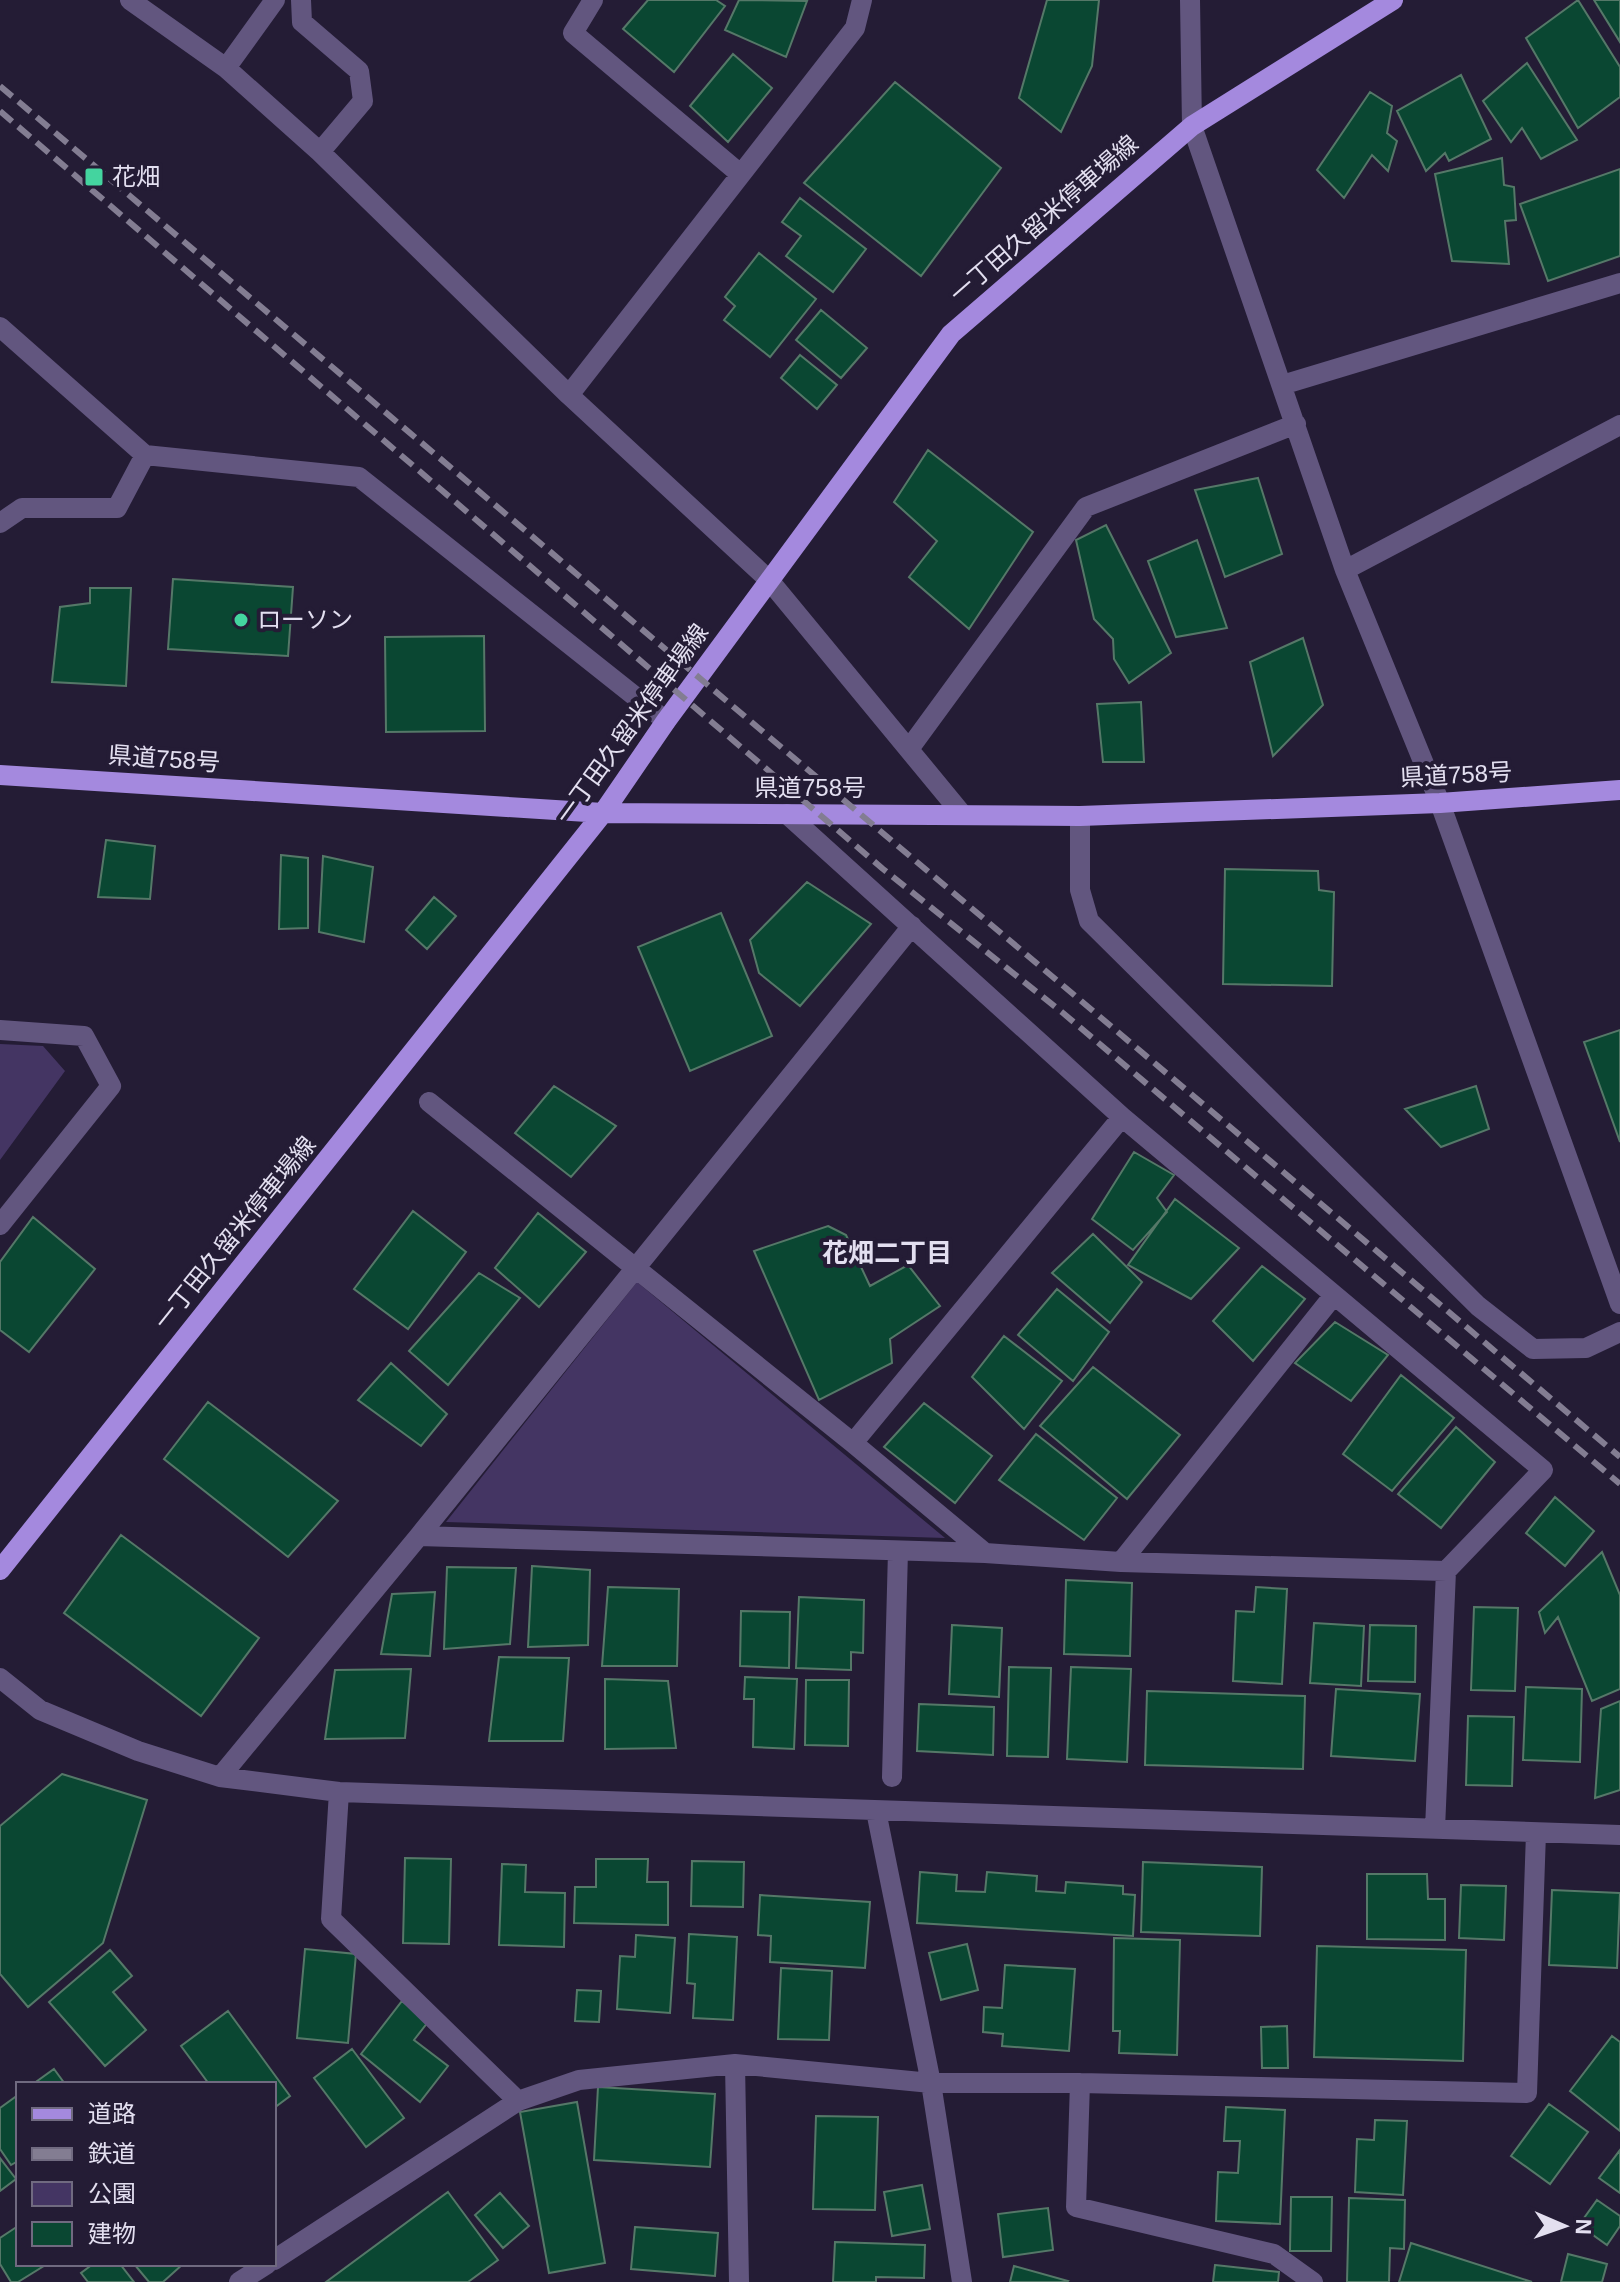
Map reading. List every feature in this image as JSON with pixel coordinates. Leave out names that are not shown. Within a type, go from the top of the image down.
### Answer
[{"type":"main road","name":"一丁田久留米停車場線","points":[[0,1570],[603,813],[666,721],[951,334],[1192,126],[1393,0]]},
{"type":"main road","name":"県道758号","points":[[0,775],[603,813],[1080,816],[1440,803],[1620,790]]},
{"type":"street","points":[[130,0],[226,68],[320,152],[569,395],[769,580],[962,814]]},
{"type":"street","points":[[226,68],[275,0]]},
{"type":"street","points":[[301,0],[302,22],[359,71],[363,101],[320,152]]},
{"type":"street","points":[[593,0],[573,33],[739,173]]},
{"type":"street","points":[[569,395],[855,28],[862,0]]},
{"type":"street","points":[[1190,0],[1192,126],[1345,570],[1440,803],[1620,1304]]},
{"type":"street","points":[[1282,385],[1620,283]]},
{"type":"street","points":[[0,327],[145,455],[359,477],[666,721]]},
{"type":"street","points":[[909,749],[1086,507],[1296,424]]},
{"type":"street","points":[[1345,570],[1620,425]]},
{"type":"street","points":[[0,523],[22,508],[117,508],[145,455]]},
{"type":"street","points":[[787,814],[1122,1117],[1543,1470],[1446,1571],[1435,1829]]},
{"type":"street","points":[[1080,816],[1080,890],[1089,921],[1478,1306],[1533,1349],[1586,1348],[1620,1332]]},
{"type":"street","points":[[220,1777],[912,926]]},
{"type":"street","points":[[0,1030],[84,1036],[111,1086],[0,1225]]},
{"type":"street","points":[[429,1102],[985,1553]]},
{"type":"street","points":[[853,1443],[1122,1117]]},
{"type":"street","points":[[1121,1562],[1334,1295]]},
{"type":"street","points":[[419,1536],[1446,1571]]},
{"type":"street","points":[[892,1777],[898,1551]]},
{"type":"street","points":[[0,1678],[40,1710],[138,1751],[220,1777],[339,1792],[1620,1835]]},
{"type":"street","points":[[339,1792],[331,1919],[518,2101]]},
{"type":"street","points":[[876,1811],[931,2083],[962,2282]]},
{"type":"street","points":[[276,2259],[518,2101],[579,2080],[735,2064],[931,2083],[1080,2083],[1527,2093],[1536,1833]]},
{"type":"street","points":[[735,2064],[739,2282]]},
{"type":"street","points":[[1080,2083],[1076,2207],[1274,2254],[1313,2282]]},
{"type":"street","points":[[239,2282],[264,2266]]},
{"type":"green space","points":[[0,1044],[43,1046],[65,1071],[0,1160]]},
{"type":"green space","points":[[637,1282],[945,1538],[446,1522]]},
{"type":"building","points":[[648,0],[716,0],[725,6],[674,72],[623,29]]},
{"type":"building","points":[[739,0],[807,1],[786,57],[725,30]]},
{"type":"building","points":[[1047,0],[1099,0],[1092,66],[1061,132],[1019,98]]},
{"type":"building","points":[[1578,0],[1620,67],[1620,97],[1578,128],[1526,38]]},
{"type":"building","points":[[1594,0],[1620,0],[1620,42]]},
{"type":"building","points":[[733,54],[772,88],[728,142],[690,106]]},
{"type":"building","points":[[1527,63],[1577,140],[1541,159],[1522,128],[1511,142],[1483,101]]},
{"type":"building","points":[[1461,75],[1491,139],[1449,161],[1445,153],[1426,171],[1397,111]]},
{"type":"building","points":[[895,82],[1001,168],[921,276],[804,183]]},
{"type":"building","points":[[1370,92],[1392,106],[1387,133],[1397,141],[1388,171],[1372,155],[1344,198],[1317,170]]},
{"type":"building","points":[[1502,158],[1504,185],[1514,187],[1516,220],[1505,221],[1509,264],[1452,261],[1435,174]]},
{"type":"building","points":[[1620,169],[1620,256],[1548,281],[1520,204]]},
{"type":"building","points":[[800,198],[866,249],[833,292],[786,256],[801,236],[782,222]]},
{"type":"building","points":[[759,253],[816,299],[770,357],[724,320],[735,306],[725,297]]},
{"type":"building","points":[[821,310],[867,348],[841,378],[796,340]]},
{"type":"building","points":[[800,355],[837,385],[817,409],[781,378]]},
{"type":"building","points":[[928,450],[1033,532],[969,629],[909,577],[937,541],[894,502]]},
{"type":"building","points":[[1258,478],[1282,554],[1225,577],[1195,490]]},
{"type":"building","points":[[1106,525],[1171,653],[1129,683],[1114,659],[1113,639],[1094,619],[1076,540]]},
{"type":"building","points":[[1197,540],[1227,628],[1176,637],[1148,561]]},
{"type":"building","points":[[173,579],[293,587],[288,656],[168,649]]},
{"type":"building","points":[[90,588],[131,588],[126,686],[52,682],[60,607],[90,603]]},
{"type":"building","points":[[484,636],[485,731],[386,732],[385,637]]},
{"type":"building","points":[[1303,638],[1323,705],[1273,756],[1250,662]]},
{"type":"building","points":[[1141,702],[1144,762],[1103,762],[1097,704]]},
{"type":"building","points":[[106,840],[155,846],[150,899],[98,897]]},
{"type":"building","points":[[281,855],[308,858],[308,928],[279,929]]},
{"type":"building","points":[[323,856],[373,867],[364,942],[319,932]]},
{"type":"building","points":[[1225,869],[1318,871],[1319,890],[1334,892],[1332,986],[1223,984]]},
{"type":"building","points":[[807,882],[871,924],[800,1006],[759,973],[750,940]]},
{"type":"building","points":[[434,897],[456,916],[427,949],[406,930]]},
{"type":"building","points":[[721,913],[772,1036],[690,1071],[638,947]]},
{"type":"building","points":[[1620,1030],[1620,1142],[1584,1042]]},
{"type":"building","points":[[554,1086],[616,1126],[571,1177],[515,1133]]},
{"type":"building","points":[[1476,1086],[1489,1129],[1441,1147],[1405,1109]]},
{"type":"building","points":[[1134,1152],[1174,1175],[1157,1198],[1167,1212],[1133,1250],[1092,1219]]},
{"type":"building","points":[[1175,1199],[1239,1248],[1191,1299],[1128,1265]]},
{"type":"building","points":[[413,1211],[466,1252],[408,1329],[354,1289]]},
{"type":"building","points":[[538,1213],[586,1252],[539,1307],[495,1268]]},
{"type":"building","points":[[33,1217],[95,1269],[29,1352],[0,1330],[0,1262]]},
{"type":"building","points":[[828,1226],[846,1235],[870,1286],[908,1265],[940,1306],[890,1339],[892,1363],[819,1400],[754,1251]]},
{"type":"building","points":[[1093,1234],[1142,1282],[1110,1323],[1052,1273]]},
{"type":"building","points":[[1262,1266],[1305,1299],[1253,1361],[1213,1321]]},
{"type":"building","points":[[479,1273],[520,1298],[448,1385],[409,1351]]},
{"type":"building","points":[[1057,1289],[1109,1332],[1073,1381],[1018,1335]]},
{"type":"building","points":[[1335,1322],[1388,1355],[1351,1401],[1295,1363]]},
{"type":"building","points":[[1004,1336],[1062,1381],[1024,1429],[972,1377]]},
{"type":"building","points":[[391,1363],[447,1414],[421,1446],[358,1400]]},
{"type":"building","points":[[1093,1367],[1180,1435],[1127,1499],[1040,1426]]},
{"type":"building","points":[[1401,1375],[1454,1418],[1392,1491],[1343,1454]]},
{"type":"building","points":[[208,1402],[338,1501],[288,1557],[164,1459]]},
{"type":"building","points":[[924,1403],[992,1456],[955,1503],[884,1447]]},
{"type":"building","points":[[1456,1427],[1495,1462],[1441,1528],[1398,1494]]},
{"type":"building","points":[[1036,1434],[1117,1498],[1084,1540],[999,1480]]},
{"type":"building","points":[[1555,1497],[1594,1531],[1565,1566],[1526,1533]]},
{"type":"building","points":[[121,1535],[259,1638],[201,1716],[64,1613]]},
{"type":"building","points":[[1602,1552],[1620,1595],[1620,1689],[1592,1701],[1558,1617],[1545,1633],[1539,1612]]},
{"type":"building","points":[[532,1566],[590,1570],[588,1645],[528,1647]]},
{"type":"building","points":[[447,1567],[516,1568],[510,1644],[444,1649]]},
{"type":"building","points":[[1066,1580],[1132,1583],[1130,1656],[1064,1654]]},
{"type":"building","points":[[608,1587],[679,1589],[677,1666],[602,1666]]},
{"type":"building","points":[[1256,1587],[1287,1589],[1282,1684],[1233,1681],[1236,1611],[1254,1612]]},
{"type":"building","points":[[435,1592],[430,1656],[381,1654],[392,1594]]},
{"type":"building","points":[[799,1597],[864,1600],[863,1653],[851,1652],[851,1670],[796,1668]]},
{"type":"building","points":[[1474,1607],[1518,1608],[1515,1691],[1471,1690]]},
{"type":"building","points":[[741,1611],[790,1612],[789,1668],[740,1666]]},
{"type":"building","points":[[1314,1623],[1364,1626],[1361,1686],[1310,1683]]},
{"type":"building","points":[[952,1625],[1002,1628],[999,1697],[949,1694]]},
{"type":"building","points":[[1370,1625],[1416,1626],[1415,1682],[1368,1681]]},
{"type":"building","points":[[499,1657],[569,1658],[563,1741],[489,1741]]},
{"type":"building","points":[[1009,1667],[1051,1668],[1048,1757],[1007,1756]]},
{"type":"building","points":[[1071,1667],[1131,1669],[1127,1762],[1067,1759]]},
{"type":"building","points":[[411,1669],[405,1738],[325,1739],[335,1670]]},
{"type":"building","points":[[745,1677],[797,1679],[794,1749],[753,1747],[754,1699],[744,1699]]},
{"type":"building","points":[[605,1679],[668,1681],[676,1748],[605,1749]]},
{"type":"building","points":[[806,1680],[849,1680],[848,1746],[805,1745]]},
{"type":"building","points":[[1526,1687],[1582,1689],[1580,1762],[1523,1760]]},
{"type":"building","points":[[1336,1689],[1420,1694],[1415,1761],[1331,1756]]},
{"type":"building","points":[[1147,1691],[1305,1696],[1303,1769],[1145,1765]]},
{"type":"building","points":[[1620,1701],[1620,1790],[1595,1798],[1601,1709]]},
{"type":"building","points":[[919,1704],[994,1707],[993,1755],[917,1751]]},
{"type":"building","points":[[1468,1716],[1514,1717],[1512,1786],[1466,1785]]},
{"type":"building","points":[[62,1774],[147,1800],[103,1943],[28,2007],[0,1974],[0,1826]]},
{"type":"building","points":[[405,1858],[451,1859],[449,1944],[403,1943]]},
{"type":"building","points":[[596,1859],[648,1859],[647,1882],[668,1882],[668,1925],[574,1923],[575,1887],[596,1887]]},
{"type":"building","points":[[692,1861],[744,1862],[743,1907],[691,1906]]},
{"type":"building","points":[[1143,1862],[1262,1867],[1260,1936],[1141,1932]]},
{"type":"building","points":[[502,1864],[526,1865],[525,1892],[565,1893],[564,1947],[499,1945]]},
{"type":"building","points":[[920,1872],[957,1875],[956,1891],[985,1892],[987,1872],[1037,1876],[1036,1891],[1065,1893],[1066,1882],[1123,1886],[1123,1894],[1135,1895],[1133,1936],[917,1923]]},
{"type":"building","points":[[1367,1874],[1427,1874],[1428,1899],[1445,1899],[1445,1940],[1367,1939]]},
{"type":"building","points":[[1461,1885],[1506,1886],[1504,1940],[1459,1938]]},
{"type":"building","points":[[1552,1890],[1620,1893],[1617,1968],[1549,1965]]},
{"type":"building","points":[[760,1895],[870,1902],[865,1968],[770,1962],[771,1936],[758,1935]]},
{"type":"building","points":[[689,1934],[737,1937],[733,2020],[693,2018],[695,1984],[687,1983]]},
{"type":"building","points":[[636,1935],[675,1938],[670,2013],[617,2009],[620,1956],[635,1957]]},
{"type":"building","points":[[1114,1938],[1180,1940],[1177,2055],[1119,2053],[1120,2031],[1113,2031]]},
{"type":"building","points":[[967,1944],[978,1990],[941,2000],[929,1953]]},
{"type":"building","points":[[1317,1946],[1466,1950],[1463,2061],[1314,2057]]},
{"type":"building","points":[[305,1949],[356,1954],[348,2043],[297,2038]]},
{"type":"building","points":[[110,1950],[132,1976],[113,1992],[146,2030],[105,2066],[49,2002]]},
{"type":"building","points":[[1005,1965],[1075,1969],[1069,2051],[1002,2046],[1003,2034],[983,2032],[984,2007],[1002,2008]]},
{"type":"building","points":[[781,1968],[832,1971],[829,2040],[778,2039]]},
{"type":"building","points":[[577,1990],[601,1991],[599,2022],[575,2021]]},
{"type":"building","points":[[402,2001],[428,2022],[414,2040],[448,2066],[420,2102],[361,2054]]},
{"type":"building","points":[[228,2011],[290,2096],[276,2106],[276,2082],[208,2082],[181,2046]]},
{"type":"building","points":[[1287,2026],[1288,2068],[1262,2068],[1261,2027]]},
{"type":"building","points":[[1612,2036],[1620,2042],[1620,2131],[1570,2091]]},
{"type":"building","points":[[352,2049],[404,2118],[366,2147],[314,2078]]},
{"type":"building","points":[[54,2069],[64,2082],[36,2082]]},
{"type":"building","points":[[598,2087],[715,2094],[710,2167],[594,2160]]},
{"type":"building","points":[[16,2096],[16,2162],[11,2165],[0,2149],[0,2108]]},
{"type":"building","points":[[577,2102],[605,2263],[549,2273],[520,2112]]},
{"type":"building","points":[[1549,2104],[1588,2132],[1550,2184],[1511,2156]]},
{"type":"building","points":[[1226,2107],[1285,2110],[1280,2224],[1216,2221],[1218,2172],[1238,2173],[1240,2141],[1224,2141]]},
{"type":"building","points":[[816,2116],[878,2117],[875,2210],[813,2209]]},
{"type":"building","points":[[1375,2120],[1407,2121],[1403,2195],[1355,2192],[1357,2139],[1374,2140]]},
{"type":"building","points":[[1620,2150],[1620,2193],[1599,2178]]},
{"type":"building","points":[[0,2158],[16,2179],[0,2191]]},
{"type":"building","points":[[922,2185],[930,2229],[892,2236],[884,2192]]},
{"type":"building","points":[[448,2192],[498,2260],[468,2282],[326,2282]]},
{"type":"building","points":[[500,2193],[529,2226],[503,2248],[475,2215]]},
{"type":"building","points":[[1291,2197],[1332,2197],[1331,2251],[1290,2251]]},
{"type":"building","points":[[1349,2198],[1405,2200],[1404,2249],[1390,2248],[1389,2282],[1347,2282]]},
{"type":"building","points":[[1597,2200],[1620,2216],[1620,2226],[1607,2245],[1579,2225]]},
{"type":"building","points":[[1048,2208],[1053,2250],[1003,2257],[998,2214]]},
{"type":"building","points":[[16,2227],[16,2266],[44,2266],[18,2282],[11,2282],[0,2264],[0,2238]]},
{"type":"building","points":[[635,2227],[718,2233],[715,2276],[631,2269]]},
{"type":"building","points":[[835,2242],[925,2245],[924,2278],[876,2277],[876,2282],[833,2282]]},
{"type":"building","points":[[1411,2243],[1532,2282],[1399,2282]]},
{"type":"building","points":[[1568,2254],[1607,2264],[1602,2282],[1561,2282]]},
{"type":"building","points":[[1215,2265],[1279,2272],[1278,2282],[1213,2282]]},
{"type":"building","points":[[90,2266],[122,2266],[134,2282],[88,2282],[81,2273]]},
{"type":"building","points":[[136,2266],[181,2266],[163,2282],[149,2282]]},
{"type":"building","points":[[1014,2266],[1068,2281],[1010,2282]]},
{"type":"railway","points":[[0,86],[1620,1457]]},
{"type":"railway","points":[[0,111],[883,869],[1063,1013],[1620,1484]]},
{"type":"place","name":"花畑","points":[[94,177]]},
{"type":"place","name":"ローソン","points":[[241,620]]},
{"type":"district","name":"花畑二丁目","points":[[887,1253]]}]
